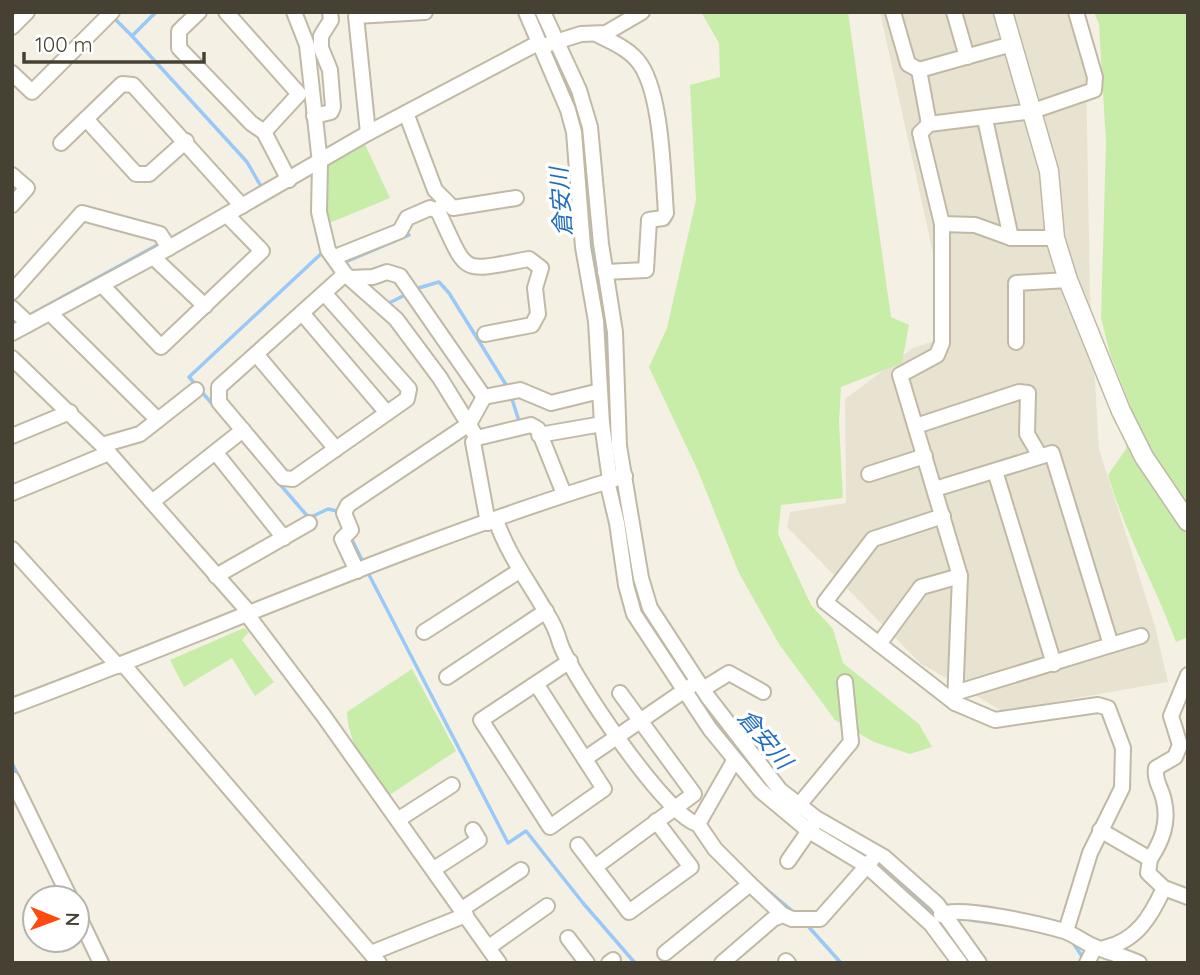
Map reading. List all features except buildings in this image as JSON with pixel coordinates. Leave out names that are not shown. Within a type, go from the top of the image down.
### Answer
[{"type":"street","points":[[12,27],[27,12]]},
{"type":"street","points":[[12,73],[32,92],[112,12]]},
{"type":"street","points":[[199,12],[179,31],[179,48],[251,124],[264,132],[287,176]]},
{"type":"street","points":[[226,12],[299,94]]},
{"type":"street","points":[[294,12],[304,34],[320,163],[322,231],[328,250],[351,277],[396,319],[477,438]]},
{"type":"street","points":[[314,117],[331,113],[332,107],[330,71],[321,48],[321,36],[331,20],[330,12]]},
{"type":"street","points":[[368,133],[356,16],[425,12]]},
{"type":"street","points":[[526,12],[574,132],[583,247],[598,340],[602,424],[612,442]]},
{"type":"street","points":[[543,12],[579,90],[590,127],[605,272],[615,332],[612,442],[614,479],[646,598],[734,761],[761,791],[813,825],[875,860],[937,918],[979,963]]},
{"type":"street","points":[[12,333],[22,317],[50,313],[153,257],[166,244],[227,215],[240,202],[287,176],[320,163],[368,133],[539,45],[581,34],[606,33],[642,12]]},
{"type":"street","points":[[893,12],[908,64],[919,71],[929,124]]},
{"type":"street","points":[[954,12],[967,57]]},
{"type":"street","points":[[1003,12],[1049,171],[1055,238],[1068,280],[1121,411],[1143,457],[1188,522]]},
{"type":"street","points":[[955,698],[960,576],[900,375],[937,355],[942,343],[942,224],[920,133],[929,124],[1032,111],[1094,90],[1095,76],[1076,12]]},
{"type":"street","points":[[596,34],[637,60],[645,73],[659,123],[666,213],[663,218],[649,220],[646,270],[605,272]]},
{"type":"street","points":[[919,71],[1012,44]]},
{"type":"street","points":[[264,132],[310,81]]},
{"type":"street","points":[[61,143],[122,84],[133,85],[240,202]]},
{"type":"street","points":[[406,113],[463,263],[475,269],[529,260],[541,268],[535,288],[538,314],[532,324],[485,334]]},
{"type":"street","points":[[86,119],[136,174],[149,174],[186,141]]},
{"type":"street","points":[[985,119],[1011,238]]},
{"type":"street","points":[[12,175],[27,188],[12,205]]},
{"type":"street","points":[[340,255],[400,230],[407,218],[430,208],[453,208],[516,198]]},
{"type":"street","points":[[12,292],[82,213],[160,234],[166,244]]},
{"type":"street","points":[[102,285],[161,347],[262,251],[227,215]]},
{"type":"street","points":[[942,224],[975,225],[1011,238],[1055,238]]},
{"type":"street","points":[[153,257],[205,306]]},
{"type":"street","points":[[325,293],[409,389],[407,399],[293,479],[283,478],[219,402],[219,387],[325,293],[351,277],[373,278],[387,272],[400,276],[484,397]]},
{"type":"street","points":[[1016,342],[1016,283],[1068,280]]},
{"type":"street","points":[[50,313],[158,420]]},
{"type":"street","points":[[302,313],[387,414]]},
{"type":"street","points":[[256,354],[336,449]]},
{"type":"street","points":[[12,358],[71,412],[106,449],[248,614],[399,819],[499,963]]},
{"type":"street","points":[[12,493],[140,434],[197,390]]},
{"type":"street","points":[[362,569],[342,538],[348,532],[344,513],[348,505],[467,425],[484,397],[520,390],[551,403],[600,391]]},
{"type":"street","points":[[916,426],[1019,391],[1028,393],[1027,435],[1040,456]]},
{"type":"street","points":[[12,436],[71,412]]},
{"type":"street","points":[[540,435],[602,424]]},
{"type":"street","points":[[564,494],[538,429],[531,425],[477,438],[473,442],[495,523],[517,573],[546,611],[570,661],[616,737],[653,786],[674,808],[698,826],[715,849],[750,884],[783,915],[792,919],[820,919],[875,860]]},
{"type":"street","points":[[152,502],[243,430]]},
{"type":"street","points":[[216,453],[284,538]]},
{"type":"street","points":[[935,489],[1052,453],[1111,645]]},
{"type":"street","points":[[869,474],[925,456]]},
{"type":"street","points":[[995,471],[1054,664]]},
{"type":"street","points":[[12,706],[125,665],[362,569],[495,523],[564,494],[614,479]]},
{"type":"street","points":[[943,516],[873,539],[825,602],[955,698],[995,720],[1098,705],[1108,708],[1123,748],[1122,788],[1100,830],[1066,932]]},
{"type":"street","points":[[216,576],[309,523]]},
{"type":"street","points":[[12,550],[125,665],[375,958],[464,912],[521,870]]},
{"type":"street","points":[[424,632],[517,573]]},
{"type":"street","points":[[879,644],[921,587],[960,576]]},
{"type":"street","points":[[447,677],[546,611]]},
{"type":"street","points":[[955,698],[1141,636]]},
{"type":"street","points":[[537,685],[604,789],[550,827],[481,720],[570,661]]},
{"type":"street","points":[[586,758],[693,687],[729,673],[763,692]]},
{"type":"street","points":[[1188,675],[1171,716],[1180,745],[1175,757],[1156,768],[1155,776],[1165,801],[1165,828],[1163,841],[1150,859],[1149,873],[1164,888],[1188,897]]},
{"type":"street","points":[[799,805],[852,742],[845,682]]},
{"type":"street","points":[[693,687],[780,790],[799,805],[813,825]]},
{"type":"street","points":[[595,867],[694,794],[620,693]]},
{"type":"street","points":[[698,826],[734,761]]},
{"type":"street","points":[[12,779],[63,884]]},
{"type":"street","points":[[399,819],[452,786]]},
{"type":"street","points":[[578,845],[629,912],[691,867],[656,821]]},
{"type":"street","points":[[788,861],[813,825]]},
{"type":"street","points":[[434,869],[479,840],[473,830]]},
{"type":"street","points":[[1100,830],[1150,859]]},
{"type":"street","points":[[666,953],[750,884]]},
{"type":"street","points":[[1094,955],[1128,940],[1138,932],[1164,888]]},
{"type":"street","points":[[489,947],[547,906]]},
{"type":"street","points":[[722,963],[773,919],[783,915]]},
{"type":"street","points":[[937,918],[1013,920],[1066,932],[1094,955],[1139,963]]},
{"type":"street","points":[[937,918],[960,963]]},
{"type":"street","points":[[568,938],[587,963]]},
{"type":"street","points":[[91,942],[101,963]]},
{"type":"shaded area","points":[[880,12],[1085,12],[1090,293],[1099,449],[1155,626],[1168,682],[1002,711],[920,663],[787,527],[790,512],[846,503],[845,399],[913,348],[951,335]]},
{"type":"green space","points":[[701,12],[848,12],[891,317],[909,325],[902,363],[841,387],[839,422],[843,498],[781,505],[778,534],[811,605],[833,629],[843,663],[919,724],[932,747],[910,754],[874,742],[835,720],[779,644],[739,573],[698,471],[649,367],[667,328],[696,200],[690,85],[720,77],[719,43]]},
{"type":"green space","points":[[1094,12],[1188,12],[1188,637],[1176,642],[1123,518],[1108,475],[1126,449],[1131,407],[1110,354],[1101,318],[1106,143],[1099,24]]},
{"type":"green space","points":[[363,140],[390,198],[327,224],[326,166],[335,156]]},
{"type":"green space","points":[[244,628],[249,632],[242,640],[274,682],[255,696],[232,658],[184,687],[170,660]]},
{"type":"green space","points":[[412,669],[456,751],[388,796],[355,746],[347,712]]},
{"type":"waterway","points":[[156,12],[132,36],[247,162],[262,188]]},
{"type":"waterway","name":"倉安川","points":[[535,12],[544,34]]},
{"type":"waterway","points":[[114,18],[132,36]]},
{"type":"waterway","name":"倉安川","points":[[551,52],[575,101],[582,136],[591,246],[605,325],[610,437]]},
{"type":"waterway","points":[[168,240],[195,225]]},
{"type":"waterway","points":[[343,263],[409,235]]},
{"type":"waterway","points":[[26,317],[161,243]]},
{"type":"waterway","points":[[196,385],[189,377],[324,251]]},
{"type":"waterway","points":[[415,289],[439,282],[449,293],[508,388]]},
{"type":"waterway","points":[[385,301],[389,303],[409,293]]},
{"type":"waterway","points":[[201,391],[214,406]]},
{"type":"waterway","points":[[511,396],[520,424]]},
{"type":"waterway","points":[[278,482],[309,518],[328,509],[337,511],[340,515]]},
{"type":"waterway","name":"倉安川","points":[[617,483],[630,571],[637,599],[646,619],[660,645],[700,704],[745,760],[781,798]]},
{"type":"waterway","points":[[351,538],[363,562]]},
{"type":"waterway","points":[[389,565],[405,559]]},
{"type":"waterway","points":[[366,569],[508,843],[526,831],[635,963]]},
{"type":"waterway","points":[[12,763],[43,828]]},
{"type":"waterway","name":"倉安川","points":[[833,835],[872,861],[909,891],[942,925],[970,963]]},
{"type":"waterway","points":[[760,884],[796,914]]},
{"type":"waterway","points":[[970,920],[1007,925]]},
{"type":"waterway","points":[[807,925],[841,963]]},
{"type":"waterway","points":[[91,926],[109,963]]},
{"type":"waterway","points":[[1072,941],[1085,961]]}]
